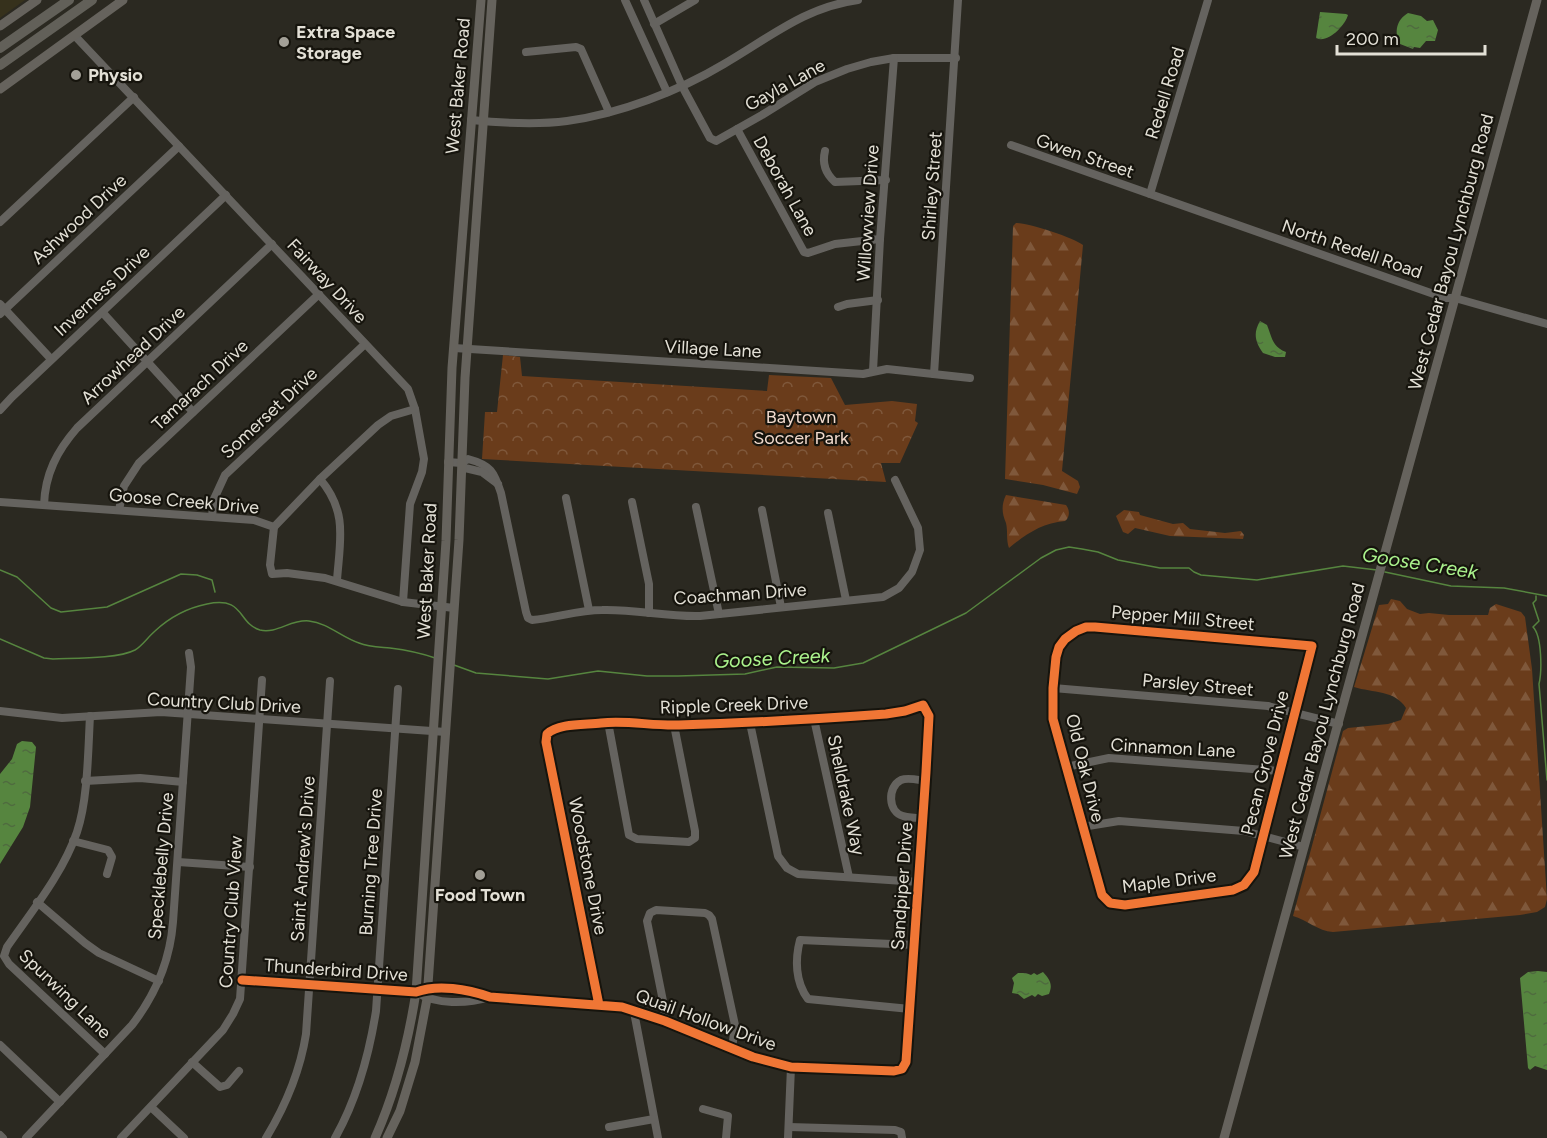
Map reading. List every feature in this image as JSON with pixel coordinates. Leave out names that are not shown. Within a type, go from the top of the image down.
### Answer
[{"type":"highway","points":[[0,48],[69,0]]},
{"type":"highway","points":[[0,65],[92,0]]},
{"type":"main road","points":[[0,26],[38,0]]},
{"type":"main road","points":[[0,89],[123,0]]},
{"type":"main road","name":"West Cedar Bayou Lynchburg Road","points":[[1224,1138],[1537,0]]},
{"type":"main road","points":[[481,5],[492,5]]},
{"type":"main road","name":"West Baker Road","points":[[375,1138],[398,1080],[416,992],[442,607],[454,348],[481,5]]},
{"type":"main road","name":"West Baker Road","points":[[387,1138],[400,1111],[414,1062],[427,999],[459,540],[468,349],[492,5]]},
{"type":"main road","points":[[462,238],[475,239]]},
{"type":"main road","points":[[423,893],[434,894]]},
{"type":"main road","points":[[388,1106],[400,1111]]},
{"type":"street","points":[[625,0],[667,92]]},
{"type":"street","points":[[644,0],[682,86]]},
{"type":"street","points":[[654,24],[695,0]]},
{"type":"street","points":[[471,120],[566,121],[609,112],[682,86],[724,64],[799,17],[843,2],[858,0]]},
{"type":"street","name":"Shirley Street","points":[[934,374],[958,0]]},
{"type":"street","name":"Redell Road","points":[[1150,194],[1209,0]]},
{"type":"street","name":"Fairway Drive","points":[[75,36],[404,383],[415,409],[423,446],[424,465],[410,504],[403,602]]},
{"type":"street","points":[[525,52],[576,47],[581,49],[609,112]]},
{"type":"street","name":"Gayla Lane","points":[[682,86],[710,138],[716,141],[815,82],[871,62],[894,58],[956,58]]},
{"type":"street","name":"Willowview Drive","points":[[873,371],[880,239],[894,58]]},
{"type":"street","points":[[0,222],[134,96]]},
{"type":"street","name":"Deborah Lane","points":[[737,129],[804,252],[808,253],[835,244],[880,239]]},
{"type":"street","name":"Gwen Street","points":[[1011,145],[1150,194]]},
{"type":"street","name":"Ashwood Drive","points":[[2,309],[179,146]]},
{"type":"street","points":[[825,151],[822,161],[835,182],[886,180]]},
{"type":"street","name":"North Redell Road","points":[[1150,194],[1445,298],[1455,298],[1547,324]]},
{"type":"street","name":"Inverness Drive","points":[[0,410],[226,195]]},
{"type":"street","name":"Arrowhead Drive","points":[[44,505],[46,482],[51,467],[66,441],[77,428],[272,244]]},
{"type":"street","name":"Tamarach Drive","points":[[119,510],[124,486],[134,469],[319,294]]},
{"type":"street","points":[[838,307],[878,300]]},
{"type":"street","points":[[2,309],[51,359]]},
{"type":"street","points":[[103,313],[193,412]]},
{"type":"street","name":"Somerset Drive","points":[[212,516],[216,492],[225,476],[365,344]]},
{"type":"street","name":"Village Lane","points":[[454,348],[863,374],[886,369],[970,378]]},
{"type":"street","points":[[274,527],[320,479],[383,420],[415,409]]},
{"type":"street","name":"Coachman Drive","points":[[448,462],[461,463],[465,468],[482,472],[498,484],[528,618],[537,620],[589,610],[680,616],[883,597],[899,588],[912,572],[920,550],[918,528],[895,480]]},
{"type":"street","points":[[320,479],[334,498],[339,513],[337,580]]},
{"type":"street","points":[[566,498],[589,610]]},
{"type":"street","name":"Goose Creek Drive","points":[[0,502],[254,520],[274,527],[270,565],[272,574],[308,575],[337,580],[403,602],[454,608]]},
{"type":"street","points":[[632,502],[649,584],[649,613]]},
{"type":"street","points":[[696,507],[719,614]]},
{"type":"street","points":[[762,510],[781,607]]},
{"type":"street","points":[[828,513],[846,600]]},
{"type":"street","name":"Pepper Mill Street","points":[[1059,647],[1076,631],[1095,627],[1312,646]]},
{"type":"street","name":"Pecan Grove Drive","points":[[1244,885],[1254,872],[1312,646]]},
{"type":"street","name":"Old Oak Drive","points":[[1059,647],[1053,688],[1053,719],[1102,895]]},
{"type":"street","name":"Specklebelly Drive","points":[[26,1138],[140,1015],[159,981],[172,939],[191,667],[189,653]]},
{"type":"street","name":"Country Club View","points":[[121,1138],[229,1022],[240,999],[262,680]]},
{"type":"street","name":"Saint Andrew's Drive","points":[[266,1138],[288,1099],[301,1060],[307,1025],[330,681]]},
{"type":"street","name":"Parsley Street","points":[[1053,688],[1268,706],[1339,724]]},
{"type":"street","name":"Burning Tree Drive","points":[[335,1138],[352,1104],[365,1064],[373,1028],[378,990],[398,689]]},
{"type":"street","name":"Ripple Creek Drive","points":[[547,734],[559,728],[608,722],[674,725],[750,723],[886,714],[923,705]]},
{"type":"street","name":"Sandpiper Drive","points":[[902,1069],[906,1062],[926,781],[929,716],[923,705]]},
{"type":"street","name":"Country Club Drive","points":[[0,711],[45,717],[154,712],[446,732]]},
{"type":"street","points":[[90,716],[83,807],[73,841],[63,862],[37,902],[99,953],[159,981]]},
{"type":"street","name":"Shelldrake Way","points":[[814,719],[849,877]]},
{"type":"street","points":[[608,722],[629,835],[637,839],[689,842],[695,838],[695,831],[674,725]]},
{"type":"street","points":[[750,723],[778,856],[789,870],[798,874],[919,882]]},
{"type":"street","name":"Woodstone Drive","points":[[547,734],[546,742],[599,1005]]},
{"type":"street","name":"Cinnamon Lane","points":[[1066,767],[1109,758],[1279,771]]},
{"type":"street","points":[[85,781],[140,778],[183,783]]},
{"type":"street","points":[[923,818],[902,816],[894,807],[891,799],[893,788],[899,781],[908,778],[926,781]]},
{"type":"street","points":[[1082,827],[1119,821],[1244,831],[1304,847]]},
{"type":"street","points":[[73,841],[108,850],[112,857],[107,874]]},
{"type":"street","points":[[178,862],[250,867]]},
{"type":"street","name":"Maple Drive","points":[[1102,895],[1110,903],[1125,905],[1233,890],[1244,885]]},
{"type":"street","name":"Spurwing Lane","points":[[37,902],[7,947],[4,956],[9,964],[105,1054]]},
{"type":"street","points":[[665,1022],[647,921],[650,913],[656,910],[705,913],[712,920],[735,1025],[732,1049]]},
{"type":"street","points":[[910,1009],[808,999],[802,991],[796,957],[800,940],[915,945]]},
{"type":"street","name":"Thunderbird Drive","points":[[242,980],[416,992],[427,988]]},
{"type":"street","name":"Quail Hollow Drive","points":[[427,988],[472,991],[490,997],[622,1007],[753,1057],[792,1067],[894,1071],[902,1069]]},
{"type":"street","name":"Quail Hollow Drive","points":[[416,992],[427,999],[472,1002],[490,997]]},
{"type":"street","points":[[634,1012],[658,1138]]},
{"type":"street","points":[[0,1045],[60,1102]]},
{"type":"street","points":[[192,1062],[220,1087],[227,1085],[239,1071]]},
{"type":"street","points":[[788,1138],[792,1067]]},
{"type":"street","points":[[151,1107],[184,1138]]},
{"type":"street","points":[[703,1109],[728,1116],[726,1138]]},
{"type":"street","points":[[609,1127],[654,1119]]},
{"type":"street","points":[[789,1127],[895,1130],[901,1132],[902,1138]]},
{"type":"shaded area","points":[[0,0],[25,0],[0,18]]},
{"type":"green space","points":[[1016,223],[1050,231],[1083,245],[1062,471],[1078,481],[1080,487],[1077,494],[1043,485],[1005,479],[1013,226]]},
{"type":"green space","name":"Baytown Soccer Park","points":[[503,355],[520,357],[522,376],[767,391],[769,375],[831,378],[845,405],[892,401],[917,404],[915,421],[918,423],[900,463],[881,463],[886,482],[482,459],[485,412],[497,412]]},
{"type":"green space","points":[[1006,495],[1066,505],[1069,515],[1065,521],[1035,530],[1009,548],[1003,509]]},
{"type":"green space","points":[[1124,510],[1139,512],[1140,515],[1173,524],[1183,523],[1190,529],[1225,533],[1241,531],[1244,535],[1243,539],[1170,536],[1135,528],[1128,534],[1123,532],[1116,516]]},
{"type":"green space","points":[[1391,599],[1400,601],[1407,609],[1420,614],[1488,615],[1490,608],[1496,604],[1521,612],[1525,617],[1532,669],[1547,899],[1545,907],[1537,912],[1333,932],[1322,930],[1293,916],[1343,731],[1348,728],[1388,724],[1401,720],[1406,708],[1390,695],[1354,687],[1379,605],[1388,604]]},
{"type":"water","points":[[1320,12],[1348,15],[1335,33],[1320,39],[1316,38]]},
{"type":"water","points":[[1408,13],[1421,16],[1427,21],[1433,20],[1438,30],[1435,41],[1426,41],[1420,48],[1414,47],[1413,49],[1400,44],[1397,27]]},
{"type":"water","points":[[1260,321],[1267,325],[1275,344],[1286,352],[1285,357],[1263,353],[1256,337]]},
{"type":"water","points":[[22,741],[32,742],[36,747],[30,807],[23,827],[0,864],[0,774],[12,759],[17,744]]},
{"type":"water","points":[[1043,972],[1050,982],[1049,994],[1042,996],[1038,994],[1035,997],[1032,995],[1024,999],[1012,993],[1014,983],[1012,978],[1018,973],[1037,975]]},
{"type":"water","points":[[1528,972],[1547,972],[1547,1070],[1535,1066],[1530,1070],[1528,1068],[1520,978]]},
{"type":"waterway","name":"Goose Creek","points":[[454,665],[476,673],[548,679],[598,671],[647,676],[745,674],[777,667],[834,668],[863,663],[966,613],[1041,558],[1056,550],[1069,547],[1160,568],[1189,568],[1201,575],[1257,580],[1343,566],[1377,570]]},
{"type":"waterway","points":[[0,570],[17,577],[51,608],[61,612],[107,607],[181,574],[197,575],[212,580],[215,592]]},
{"type":"waterway","name":"Goose Creek","points":[[1385,572],[1451,586],[1504,588],[1547,596]]},
{"type":"waterway","points":[[1536,596],[1533,603],[1539,621],[1533,627],[1538,638],[1540,654],[1539,684],[1547,780]]},
{"type":"waterway","name":"Goose Creek","points":[[0,639],[44,658],[107,657],[135,650],[160,626],[179,614],[192,608],[219,603],[234,607],[247,622],[260,630],[272,630],[302,621],[316,622],[363,644],[435,658]]},
{"type":"cycle path","points":[[1086,627],[1312,646],[1254,872],[1244,885],[1233,890],[1125,905],[1110,903],[1102,895],[1053,719],[1053,688],[1059,647],[1065,639],[1086,627]]},
{"type":"cycle path","points":[[242,980],[416,992],[434,988],[453,989],[490,997],[622,1007],[665,1021],[753,1057],[791,1067],[894,1071],[902,1069],[906,1062],[926,772],[929,716],[923,705],[886,714],[782,721],[679,725],[620,722],[580,724],[558,728],[547,734],[546,742],[599,1005]]},
{"type":"place","name":"Extra Space Storage","points":[[284,42]]},
{"type":"place","name":"Physio","points":[[76,75]]},
{"type":"place","name":"Food Town","points":[[480,875]]}]
